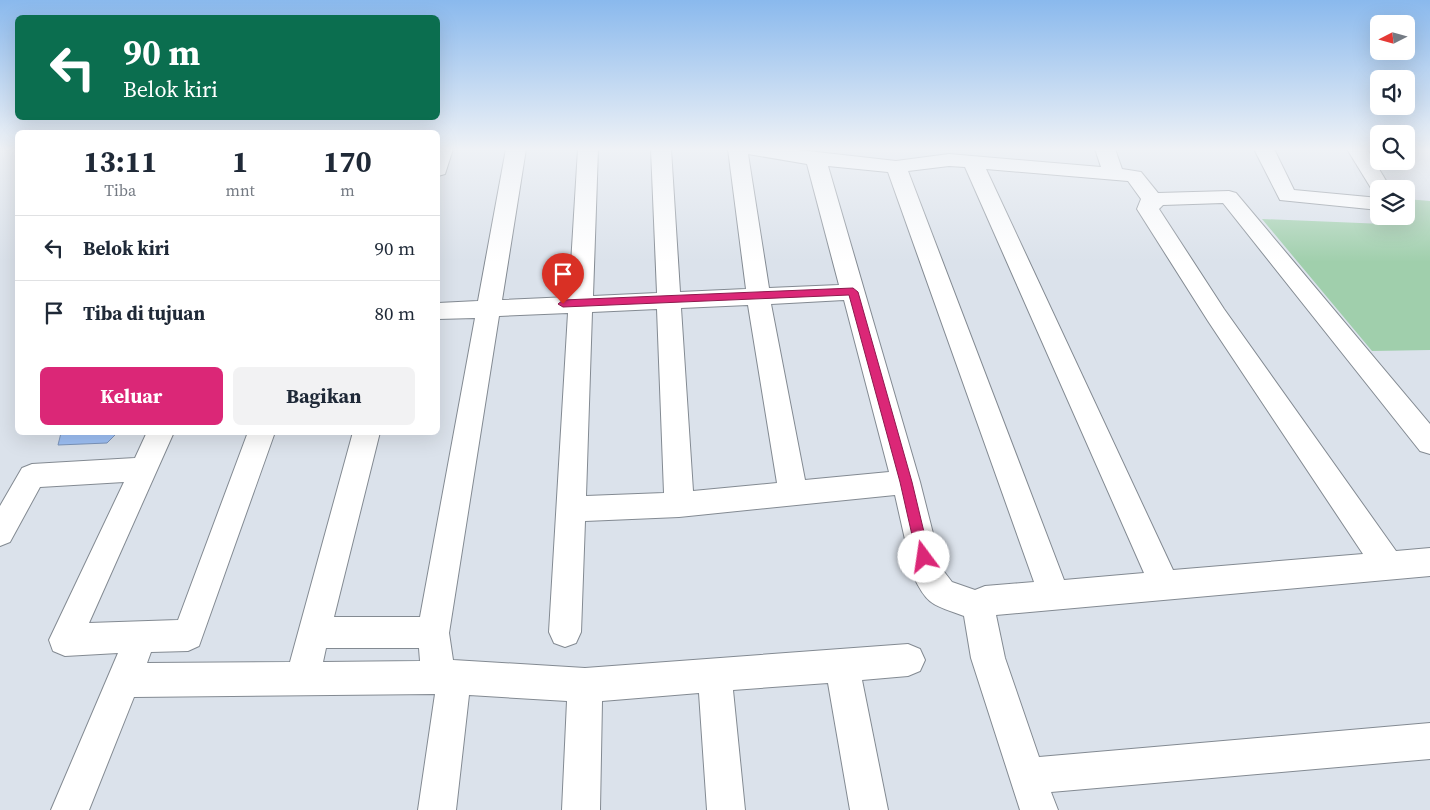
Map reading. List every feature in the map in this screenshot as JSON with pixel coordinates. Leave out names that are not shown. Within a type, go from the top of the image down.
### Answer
[{"type":"street","points":[[437,810],[446,677],[433,633],[510,187]]},
{"type":"street","points":[[565,632],[586,187]]},
{"type":"street","points":[[663,187],[679,505]]},
{"type":"street","points":[[743,187],[758,295],[793,494]]},
{"type":"street","points":[[824,187],[906,482],[928,575],[941,594],[978,606]]},
{"type":"street","points":[[903,187],[1054,595]]},
{"type":"street","points":[[984,187],[1165,586]]},
{"type":"street","points":[[1142,187],[1153,201]]},
{"type":"street","points":[[1282,187],[1287,196],[1370,203]]},
{"type":"street","points":[[1389,566],[1216,315],[1148,209],[1148,204],[1153,201],[1229,197],[1430,443]]},
{"type":"street","points":[[440,311],[669,298],[853,292]]},
{"type":"street","points":[[160,435],[65,640],[188,635],[261,435]]},
{"type":"street","points":[[302,678],[366,435]]},
{"type":"street","points":[[0,533],[32,476],[144,469]]},
{"type":"street","points":[[571,509],[679,505],[906,482]]},
{"type":"street","points":[[978,606],[985,601],[1430,562]]},
{"type":"street","points":[[978,606],[988,658],[1039,810]]},
{"type":"street","points":[[314,632],[433,633]]},
{"type":"street","points":[[70,810],[141,637]]},
{"type":"street","points":[[123,680],[446,677],[585,685],[908,660]]},
{"type":"street","points":[[842,665],[869,810]]},
{"type":"street","points":[[715,675],[726,810]]},
{"type":"street","points":[[581,810],[585,685]]},
{"type":"street","points":[[1029,776],[1430,741]]},
{"type":"green space","points":[[1415,200],[1430,201],[1430,350],[1372,351],[1262,219],[1370,223],[1370,225],[1415,225]]},
{"type":"water","points":[[60,435],[115,435],[107,443],[58,445]]},
{"type":"route","points":[[563,304],[669,298],[853,292],[906,482],[924,557]]}]
